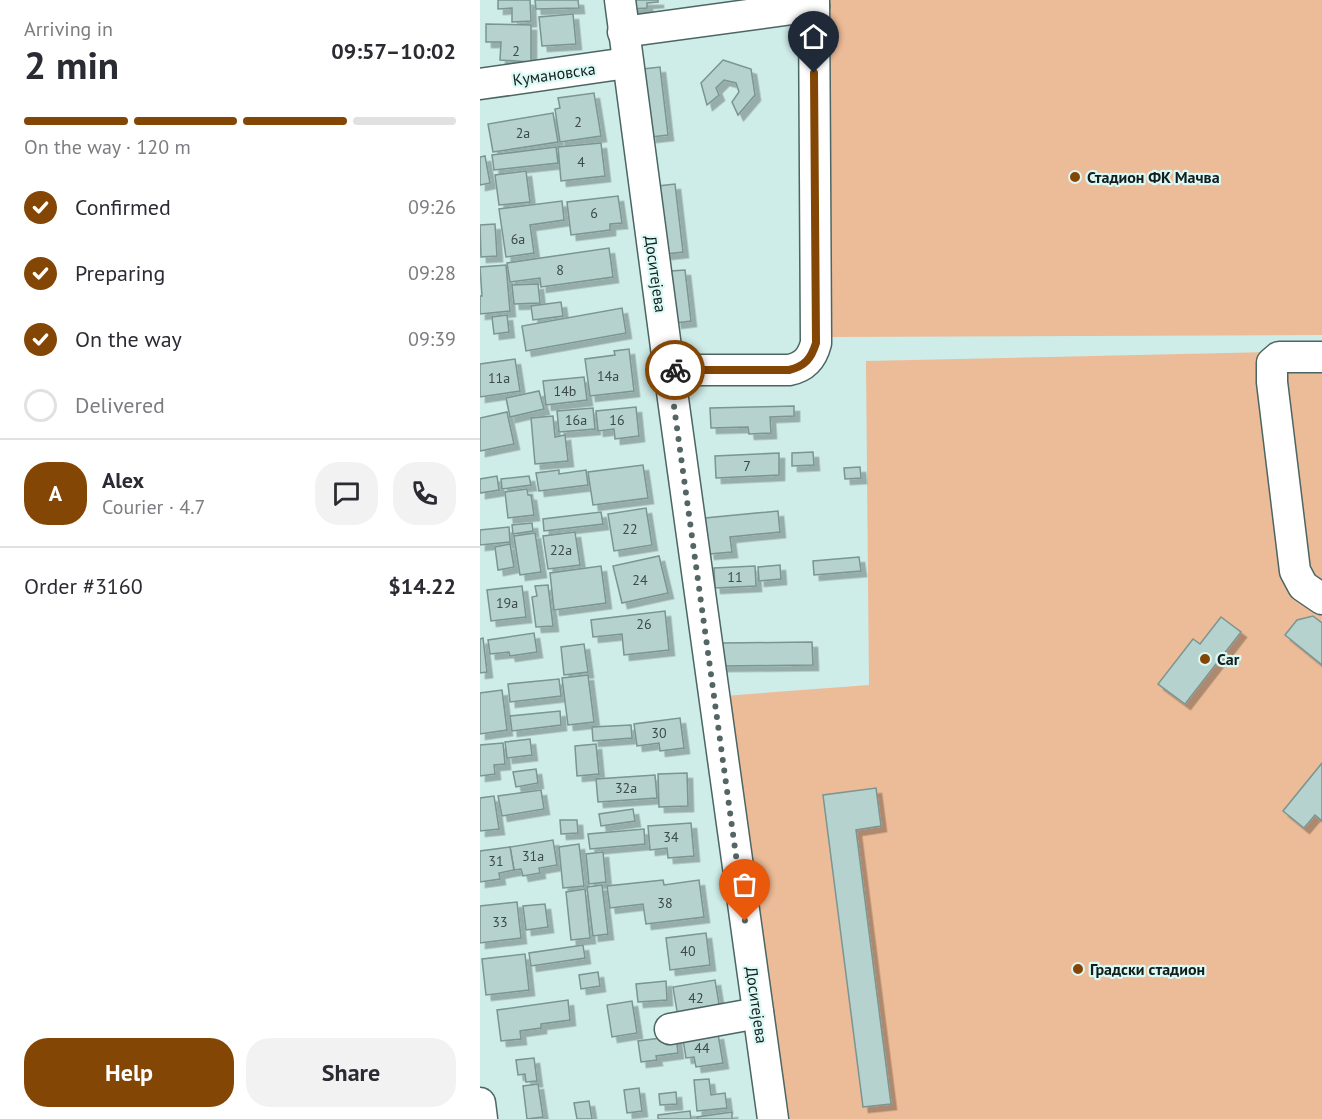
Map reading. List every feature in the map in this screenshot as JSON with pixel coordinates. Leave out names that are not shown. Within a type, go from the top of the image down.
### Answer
[{"type":"street","name":"Доситејева","points":[[620,0],[773,1119]]},
{"type":"street","points":[[623,32],[814,3],[816,343],[813,353],[802,366],[789,370],[669,370]]},
{"type":"street","name":"Кумановска","points":[[480,84],[627,63]]},
{"type":"street","points":[[1322,357],[1279,357],[1272,363],[1272,382],[1295,572],[1303,585],[1322,599]]},
{"type":"street","points":[[670,1029],[758,1013]]},
{"type":"street","points":[[480,1103],[482,1119]]},
{"type":"shaded area","name":"Стадион ФК Мачва","points":[[828,0],[1322,0],[1322,335],[828,337]]},
{"type":"shaded area","points":[[1322,351],[1322,1119],[788,1119],[724,696],[869,685],[866,361]]},
{"type":"building","points":[[498,0],[530,0],[531,21],[512,22],[512,8],[498,9]]},
{"type":"building","points":[[535,0],[578,0],[579,8],[536,9]]},
{"type":"building","points":[[629,0],[658,0],[658,2],[647,3],[647,8],[630,9]]},
{"type":"building","points":[[573,14],[576,44],[542,46],[539,17]]},
{"type":"building","points":[[486,24],[531,25],[531,62],[500,60],[501,42],[486,42]]},
{"type":"building","points":[[723,60],[751,69],[755,95],[738,115],[732,102],[739,92],[736,83],[724,80],[716,88],[719,95],[707,105],[701,83]]},
{"type":"building","points":[[660,67],[668,135],[651,137],[643,69]]},
{"type":"building","points":[[594,93],[601,136],[560,142],[555,109],[560,108],[558,98]]},
{"type":"building","points":[[553,113],[558,142],[493,152],[488,124]]},
{"type":"building","points":[[601,143],[605,176],[561,181],[558,147]]},
{"type":"building","points":[[556,147],[558,163],[494,170],[492,155]]},
{"type":"building","points":[[485,156],[490,183],[480,185],[480,157]]},
{"type":"building","points":[[526,171],[530,202],[499,205],[495,175]]},
{"type":"building","points":[[675,184],[683,252],[666,254],[658,186]]},
{"type":"building","points":[[618,196],[622,223],[610,224],[610,230],[571,235],[567,202]]},
{"type":"building","points":[[562,201],[564,220],[530,225],[534,253],[506,257],[499,209]]},
{"type":"building","points":[[495,224],[497,256],[481,257],[480,225]]},
{"type":"building","points":[[609,248],[613,277],[541,287],[540,278],[510,282],[507,263]]},
{"type":"building","points":[[506,265],[510,311],[480,314],[480,296],[482,296],[480,267]]},
{"type":"building","points":[[685,270],[691,321],[676,323],[671,271]]},
{"type":"building","points":[[538,284],[540,303],[514,304],[512,285]]},
{"type":"building","points":[[561,302],[563,316],[533,320],[531,306]]},
{"type":"building","points":[[622,308],[626,333],[526,351],[522,326]]},
{"type":"building","points":[[507,315],[509,332],[494,334],[492,317]]},
{"type":"building","points":[[629,349],[634,391],[590,396],[585,359],[615,355],[614,351]]},
{"type":"building","points":[[515,359],[520,391],[480,397],[480,364]]},
{"type":"building","points":[[584,377],[587,400],[546,405],[543,381]]},
{"type":"building","points":[[539,391],[544,409],[510,417],[506,398]]},
{"type":"building","points":[[794,406],[794,416],[770,417],[771,433],[749,434],[748,427],[711,428],[710,408]]},
{"type":"building","points":[[636,407],[639,436],[615,439],[614,429],[598,431],[596,411]]},
{"type":"building","points":[[593,408],[595,429],[559,432],[557,411]]},
{"type":"building","points":[[507,412],[514,444],[480,451],[480,418]]},
{"type":"building","points":[[553,416],[555,437],[565,435],[568,461],[535,464],[531,418]]},
{"type":"building","points":[[813,452],[814,465],[792,466],[792,453]]},
{"type":"building","points":[[779,453],[779,475],[716,478],[715,456]]},
{"type":"building","points":[[643,465],[648,498],[593,505],[588,472]]},
{"type":"building","points":[[860,467],[861,478],[845,479],[844,468]]},
{"type":"building","points":[[559,470],[559,474],[586,470],[588,485],[539,491],[536,473]]},
{"type":"building","points":[[497,476],[499,490],[480,493],[480,479]]},
{"type":"building","points":[[529,476],[531,485],[502,489],[501,479]]},
{"type":"building","points":[[527,489],[528,495],[531,495],[534,515],[508,518],[505,492]]},
{"type":"building","points":[[646,508],[652,545],[614,551],[608,514]]},
{"type":"building","points":[[778,511],[780,532],[730,537],[732,552],[709,554],[705,518]]},
{"type":"building","points":[[601,512],[603,524],[544,531],[543,519]]},
{"type":"building","points":[[532,523],[533,531],[513,534],[512,525]]},
{"type":"building","points":[[509,527],[510,542],[480,545],[480,530]]},
{"type":"building","points":[[575,532],[580,565],[548,569],[543,536]]},
{"type":"building","points":[[535,533],[541,572],[520,575],[514,536]]},
{"type":"building","points":[[510,544],[514,567],[498,570],[495,547]]},
{"type":"building","points":[[659,556],[668,593],[622,603],[613,566]]},
{"type":"building","points":[[859,557],[861,571],[814,575],[813,561]]},
{"type":"building","points":[[780,565],[781,579],[759,581],[758,567]]},
{"type":"building","points":[[601,566],[606,603],[554,610],[550,573]]},
{"type":"building","points":[[755,566],[756,586],[715,588],[714,568]]},
{"type":"building","points":[[548,585],[553,626],[536,627],[532,597],[537,596],[535,586]]},
{"type":"building","points":[[522,586],[526,617],[491,621],[487,590]]},
{"type":"building","points":[[665,611],[669,650],[624,655],[622,634],[593,637],[591,620]]},
{"type":"building","points":[[1313,616],[1322,623],[1322,665],[1285,635],[1297,620]]},
{"type":"building","points":[[1221,617],[1241,632],[1185,704],[1158,684],[1193,639],[1200,644]]},
{"type":"building","points":[[534,633],[537,652],[510,656],[509,652],[490,654],[488,640]]},
{"type":"building","points":[[483,638],[487,672],[480,673],[480,639]]},
{"type":"building","points":[[812,642],[813,665],[722,666],[722,643]]},
{"type":"building","points":[[584,644],[588,672],[564,675],[561,647]]},
{"type":"building","points":[[588,675],[594,722],[568,725],[562,678]]},
{"type":"building","points":[[559,679],[561,696],[510,702],[508,684]]},
{"type":"building","points":[[502,690],[507,730],[480,734],[480,693]]},
{"type":"building","points":[[560,711],[561,725],[512,731],[510,716]]},
{"type":"building","points":[[680,718],[684,748],[660,751],[659,743],[637,746],[634,724]]},
{"type":"building","points":[[631,725],[632,738],[593,741],[592,727]]},
{"type":"building","points":[[530,739],[532,755],[507,758],[505,742]]},
{"type":"building","points":[[503,743],[505,764],[494,765],[495,774],[480,776],[480,745]]},
{"type":"building","points":[[596,744],[599,774],[577,776],[575,746]]},
{"type":"building","points":[[1322,763],[1322,821],[1315,815],[1304,828],[1283,811]]},
{"type":"building","points":[[536,769],[538,783],[516,787],[513,772]]},
{"type":"building","points":[[687,773],[688,806],[659,807],[658,774]]},
{"type":"building","points":[[655,775],[657,798],[598,802],[596,779]]},
{"type":"building","points":[[876,788],[881,826],[856,830],[891,1104],[863,1107],[823,795]]},
{"type":"building","points":[[541,790],[544,809],[502,816],[498,796]]},
{"type":"building","points":[[494,796],[499,829],[480,831],[480,798]]},
{"type":"building","points":[[633,809],[635,821],[601,826],[599,814]]},
{"type":"building","points":[[560,820],[577,820],[578,833],[561,834]]},
{"type":"building","points":[[691,823],[694,856],[668,858],[667,848],[650,850],[648,826]]},
{"type":"building","points":[[644,829],[645,844],[590,849],[588,834]]},
{"type":"building","points":[[553,840],[557,865],[539,868],[540,873],[523,876],[521,869],[514,870],[510,847]]},
{"type":"building","points":[[579,844],[584,886],[563,888],[559,847]]},
{"type":"building","points":[[510,847],[514,870],[499,873],[500,879],[480,882],[480,851]]},
{"type":"building","points":[[603,852],[606,882],[589,884],[586,854]]},
{"type":"building","points":[[663,880],[664,885],[699,880],[704,917],[646,924],[643,904],[610,908],[607,886]]},
{"type":"building","points":[[602,885],[608,934],[593,936],[587,887]]},
{"type":"building","points":[[585,889],[590,938],[571,940],[566,892]]},
{"type":"building","points":[[517,902],[521,938],[480,943],[480,906]]},
{"type":"building","points":[[545,904],[548,927],[526,930],[523,906]]},
{"type":"building","points":[[706,933],[710,965],[670,970],[666,938]]},
{"type":"building","points":[[583,945],[585,958],[531,966],[529,953]]},
{"type":"building","points":[[525,954],[529,990],[486,995],[482,959]]},
{"type":"building","points":[[598,972],[600,986],[581,989],[579,975]]},
{"type":"building","points":[[715,980],[720,1010],[678,1017],[673,987]]},
{"type":"building","points":[[666,981],[667,1000],[638,1002],[636,984]]},
{"type":"building","points":[[568,1000],[570,1020],[541,1024],[541,1028],[520,1031],[521,1039],[501,1041],[497,1010]]},
{"type":"building","points":[[632,1001],[637,1033],[612,1037],[607,1005]]},
{"type":"building","points":[[718,1034],[723,1063],[696,1067],[694,1057],[686,1058],[683,1039]]},
{"type":"building","points":[[676,1036],[678,1053],[656,1056],[657,1060],[641,1062],[638,1041]]},
{"type":"building","points":[[534,1058],[537,1081],[526,1082],[525,1074],[518,1075],[516,1060]]},
{"type":"building","points":[[709,1079],[711,1095],[725,1093],[727,1108],[697,1111],[694,1080]]},
{"type":"building","points":[[538,1084],[543,1117],[527,1119],[523,1086]]},
{"type":"building","points":[[639,1088],[642,1111],[627,1113],[624,1090]]},
{"type":"building","points":[[676,1092],[677,1104],[660,1105],[659,1094]]},
{"type":"building","points":[[589,1101],[592,1119],[577,1119],[574,1103]]},
{"type":"building","points":[[690,1111],[691,1119],[658,1119],[658,1115]]},
{"type":"building","points":[[732,1112],[732,1119],[697,1119],[697,1117]]},
{"type":"way so far","points":[[675,370],[669,370],[745,921]]},
{"type":"place","name":"Стадион ФК Мачва","points":[[1075,177]]},
{"type":"place","name":"Car","points":[[1205,659]]},
{"type":"place","name":"Градски стадион","points":[[1078,969]]},
{"type":"route","points":[[675,370],[789,370],[802,366],[813,353],[816,343],[814,73]]}]
